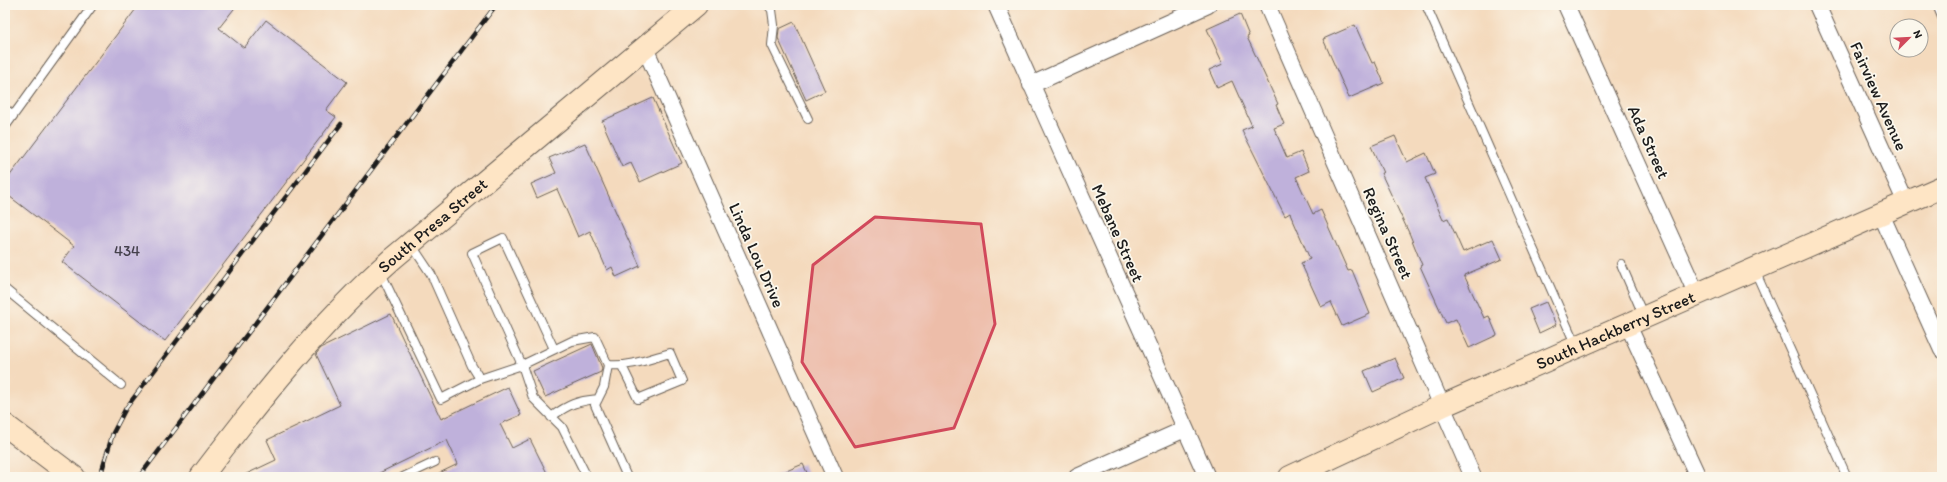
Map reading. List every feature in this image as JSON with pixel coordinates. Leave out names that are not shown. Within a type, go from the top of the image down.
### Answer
[{"type":"main road","name":"South Presa Street","points":[[201,477],[273,383],[315,335],[358,290],[696,5]]},
{"type":"main road","name":"South Hackberry Street","points":[[1290,477],[1442,406],[1942,188]]},
{"type":"main road","points":[[5,425],[74,477]]},
{"type":"street","name":"Mebane Street","points":[[996,5],[1207,477]]},
{"type":"street","points":[[1031,85],[1208,5]]},
{"type":"street","name":"Regina Street","points":[[1267,5],[1473,477]]},
{"type":"street","name":"Ada Street","points":[[1566,5],[1697,295]]},
{"type":"street","name":"Fairview Avenue","points":[[1817,5],[1906,203]]},
{"type":"street","name":"Linda Lou Drive","points":[[645,48],[835,477]]},
{"type":"street","points":[[1881,214],[1942,350]]},
{"type":"street","points":[[1636,321],[1698,477]]},
{"type":"street","points":[[1077,477],[1185,429]]},
{"type":"lane","points":[[5,127],[12,114],[93,5]]},
{"type":"lane","points":[[768,5],[772,10],[774,25],[772,45],[808,119]]},
{"type":"lane","points":[[1426,5],[1577,347]]},
{"type":"lane","points":[[1937,5],[1942,17]]},
{"type":"lane","points":[[5,109],[12,114]]},
{"type":"lane","points":[[554,349],[503,238],[472,253],[522,365],[533,398],[562,427],[587,477]]},
{"type":"lane","points":[[411,244],[431,274],[472,366],[480,379]]},
{"type":"lane","points":[[1622,264],[1636,321]]},
{"type":"lane","points":[[380,270],[442,399],[480,379],[522,365],[572,341],[595,337],[608,365],[604,387],[595,405],[626,477]]},
{"type":"lane","points":[[1754,270],[1847,477]]},
{"type":"lane","points":[[5,289],[121,385]]},
{"type":"lane","points":[[608,365],[622,366],[670,353],[682,381],[638,399],[622,366]]},
{"type":"lane","points":[[552,417],[567,406],[579,401],[598,399]]},
{"type":"lane","points":[[402,477],[435,462]]},
{"type":"highlighted area","points":[[875,217],[981,224],[995,324],[954,428],[855,447],[802,362],[813,265]]},
{"type":"building","points":[[139,5],[237,5],[219,28],[244,48],[266,20],[347,82],[326,110],[336,117],[165,341],[62,262],[74,246],[5,193],[5,182]]},
{"type":"building","points":[[1240,14],[1249,36],[1247,37],[1278,104],[1276,105],[1284,124],[1274,128],[1287,158],[1301,152],[1309,171],[1296,177],[1313,214],[1321,210],[1348,271],[1352,270],[1370,314],[1342,326],[1331,302],[1321,307],[1301,263],[1310,259],[1290,213],[1285,216],[1242,130],[1252,126],[1232,81],[1217,88],[1209,70],[1223,64],[1207,29]]},
{"type":"building","points":[[794,22],[825,91],[806,100],[778,38],[779,29]]},
{"type":"building","points":[[1355,25],[1372,63],[1375,62],[1384,83],[1349,98],[1323,39]]},
{"type":"building","points":[[653,98],[682,163],[640,182],[631,163],[622,167],[602,121]]},
{"type":"building","points":[[1395,136],[1407,162],[1426,153],[1435,174],[1425,178],[1443,220],[1448,218],[1463,252],[1493,239],[1502,259],[1464,275],[1484,318],[1489,316],[1497,335],[1469,348],[1456,319],[1446,323],[1420,266],[1422,265],[1410,235],[1381,173],[1383,173],[1371,146]]},
{"type":"building","points":[[585,143],[640,266],[616,277],[612,267],[607,270],[590,231],[578,237],[557,189],[537,198],[531,184],[556,173],[549,158]]},
{"type":"building","points":[[1546,302],[1556,325],[1539,333],[1529,309]]},
{"type":"building","points":[[391,314],[441,419],[508,387],[521,415],[500,424],[512,448],[530,439],[549,477],[431,477],[458,464],[447,440],[371,477],[240,477],[276,460],[267,440],[340,405],[316,354],[321,348]]},
{"type":"building","points":[[592,344],[602,368],[601,372],[545,397],[533,371]]},
{"type":"building","points":[[1395,358],[1404,378],[1373,392],[1364,371]]},
{"type":"building","points":[[803,464],[809,477],[772,477]]},
{"type":"railway","points":[[139,477],[496,5]]},
{"type":"railway","points":[[100,477],[113,433],[126,408],[341,124]]}]
